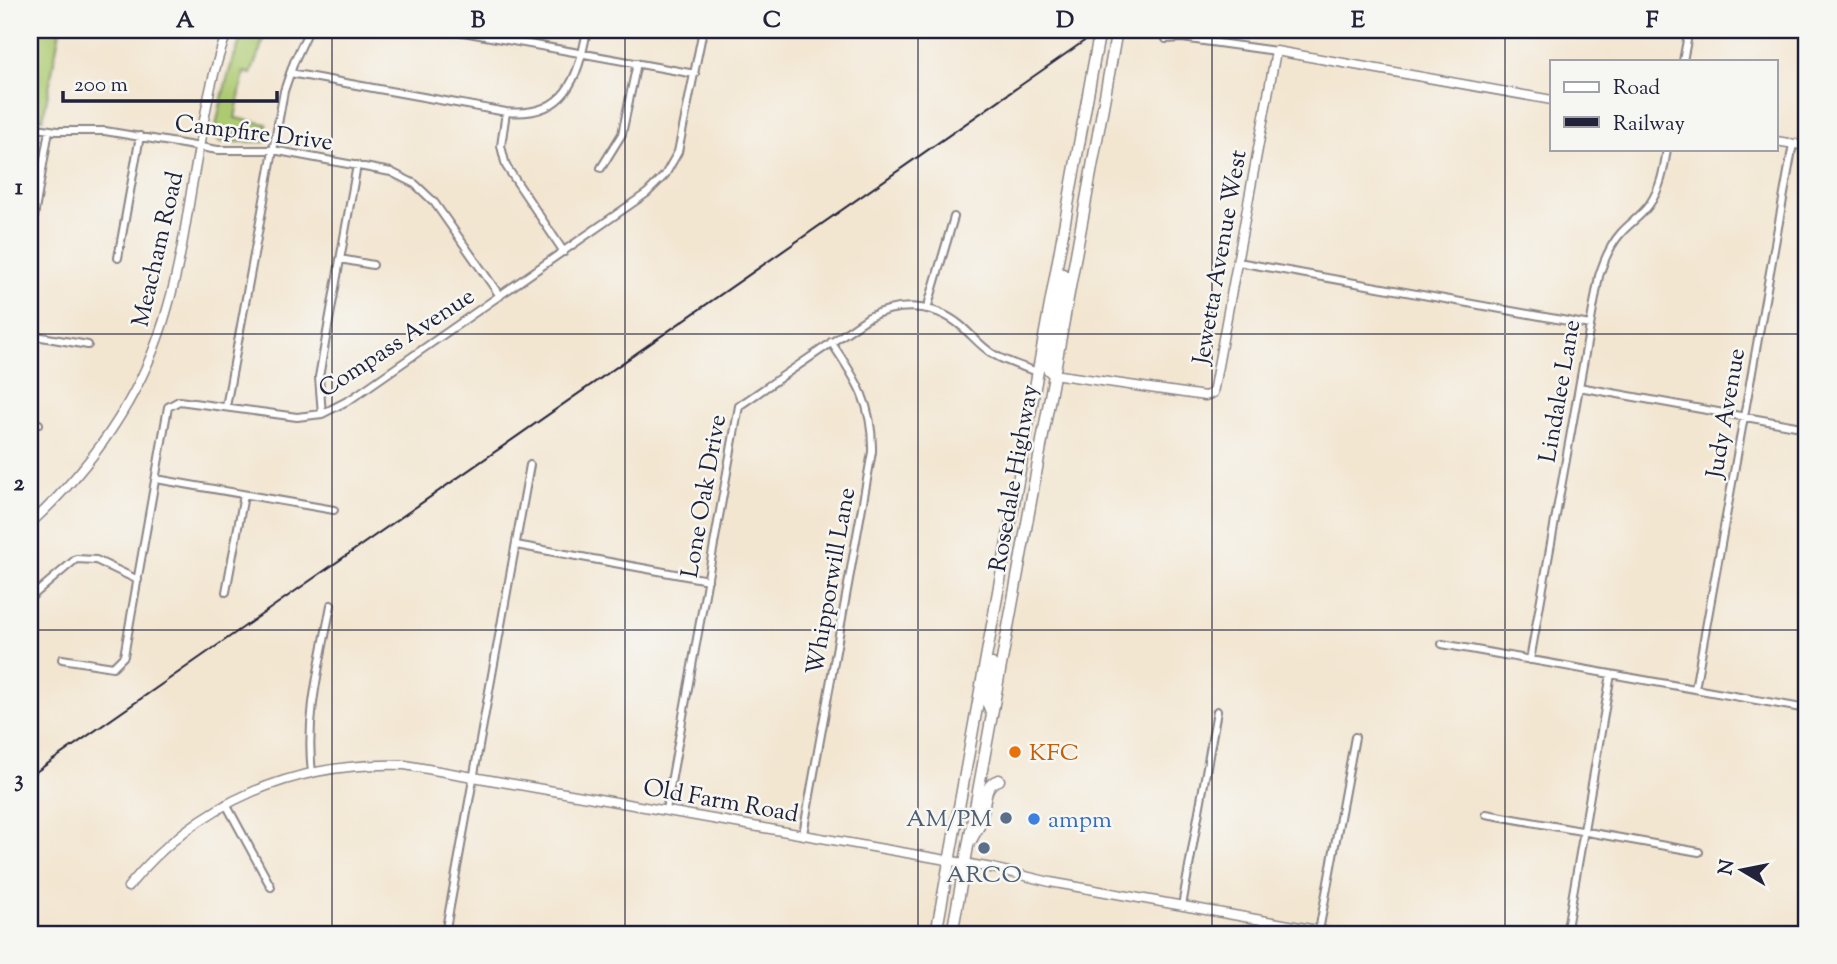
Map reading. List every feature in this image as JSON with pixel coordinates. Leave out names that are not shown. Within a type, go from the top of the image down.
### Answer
[{"type":"main road","name":"Rosedale Highway","points":[[936,934],[1100,30]]},
{"type":"main road","name":"Rosedale Highway","points":[[951,934],[1117,30]]},
{"type":"main road","points":[[1053,374],[1046,365],[1070,234],[1070,197]]},
{"type":"main road","points":[[1034,481],[1032,460],[1045,386],[1045,380],[1038,372]]},
{"type":"main road","points":[[992,713],[987,702],[999,621],[997,597]]},
{"type":"main road","points":[[968,845],[981,823],[988,787],[993,781],[999,780]]},
{"type":"street","name":"Meacham Road","points":[[30,524],[69,486],[103,442],[126,406],[150,359],[176,276],[214,74],[228,30]]},
{"type":"street","points":[[226,407],[273,150],[290,73],[309,30]]},
{"type":"street","points":[[452,30],[695,74]]},
{"type":"street","points":[[290,73],[506,112],[528,112],[550,105],[573,81],[587,30]]},
{"type":"street","name":"Compass Avenue","points":[[62,659],[113,667],[124,656],[168,407],[179,401],[285,417],[322,414],[345,404],[564,252],[647,193],[673,164],[682,139],[703,30]]},
{"type":"street","points":[[1683,60],[1689,30]]},
{"type":"street","points":[[1166,39],[1182,38],[1276,51],[1550,100]]},
{"type":"street","name":"Jewetta Avenue West","points":[[1053,374],[1205,396],[1213,393],[1276,51]]},
{"type":"street","points":[[601,169],[622,134],[637,63]]},
{"type":"street","points":[[506,112],[501,145],[506,166],[564,252]]},
{"type":"street","name":"Campfire Drive","points":[[30,127],[105,131],[218,150],[273,150],[391,172],[425,192],[500,296]]},
{"type":"street","points":[[30,240],[32,213],[50,130]]},
{"type":"street","points":[[118,258],[139,136]]},
{"type":"street","points":[[1778,141],[1807,146]]},
{"type":"street","name":"Judy Avenue","points":[[1695,689],[1793,144]]},
{"type":"street","name":"Lindalee Lane","points":[[1530,660],[1599,276],[1614,241],[1639,217],[1654,197],[1662,176],[1667,150]]},
{"type":"street","points":[[322,414],[319,377],[356,165]]},
{"type":"street","points":[[927,309],[954,217]]},
{"type":"street","points":[[340,258],[373,265]]},
{"type":"street","points":[[1238,262],[1590,325]]},
{"type":"street","name":"Lone Oak Drive","points":[[666,810],[739,407],[831,342],[879,312],[904,307],[927,309],[951,318],[995,355],[1038,372]]},
{"type":"street","points":[[30,335],[88,345]]},
{"type":"street","name":"Whipporwill Lane","points":[[803,834],[872,452],[866,401],[831,342]]},
{"type":"street","points":[[1579,387],[1807,428]]},
{"type":"street","points":[[30,422],[39,424]]},
{"type":"street","points":[[445,934],[530,465]]},
{"type":"street","points":[[156,479],[334,510]]},
{"type":"street","points":[[226,592],[244,495]]},
{"type":"street","points":[[516,545],[708,580]]},
{"type":"street","points":[[30,598],[76,559],[96,560],[138,580]]},
{"type":"street","points":[[312,772],[309,749],[311,718],[331,605]]},
{"type":"street","points":[[1442,644],[1807,709]]},
{"type":"street","points":[[1566,934],[1611,674]]},
{"type":"street","points":[[1182,906],[1217,711]]},
{"type":"street","points":[[1319,931],[1354,737]]},
{"type":"street","name":"Old Farm Road","points":[[128,887],[166,847],[226,804],[269,785],[312,772],[383,764],[474,775],[965,863],[1050,882],[1339,934]]},
{"type":"street","points":[[226,804],[271,887]]},
{"type":"street","points":[[1486,814],[1699,852]]},
{"type":"green space","points":[[30,30],[60,30],[43,119],[30,117]]},
{"type":"green space","points":[[245,30],[267,30],[251,74],[244,72],[235,118],[267,124],[265,142],[220,142],[214,137],[220,109],[230,69]]},
{"type":"railway","points":[[30,776],[1100,30]]},
{"type":"place","name":"KFC","points":[[1015,752]]},
{"type":"place","name":"AM/PM","points":[[1006,818]]},
{"type":"place","name":"ampm","points":[[1034,819]]},
{"type":"place","name":"ARCO","points":[[984,848]]}]
